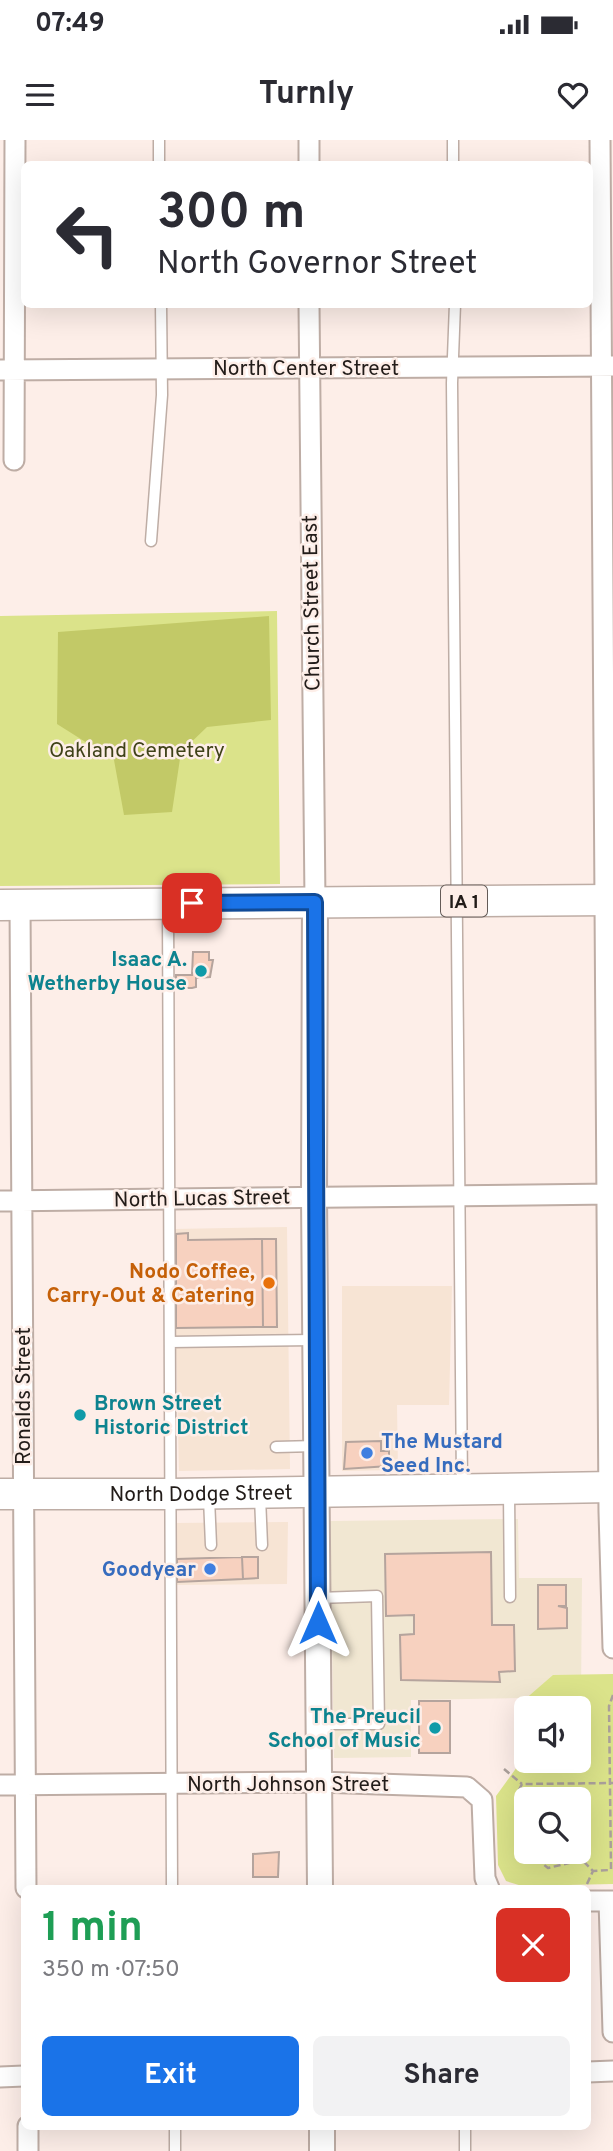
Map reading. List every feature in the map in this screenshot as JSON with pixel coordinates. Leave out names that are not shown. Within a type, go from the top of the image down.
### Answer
[{"type":"main road","name":"IA 1","points":[[10,905],[609,900]]},
{"type":"main road","name":"North Dodge Street","points":[[12,1494],[209,1494],[611,1487]]},
{"type":"street","points":[[14,460],[7,370],[15,140]]},
{"type":"street","points":[[309,140],[309,161]]},
{"type":"street","points":[[600,140],[607,366],[613,1648]]},
{"type":"street","name":"Church Street East","points":[[309,308],[315,902]]},
{"type":"street","name":"North Center Street","points":[[7,370],[607,366]]},
{"type":"street","points":[[315,902],[314,1197],[320,1885]]},
{"type":"street","name":"Ronalds Street","points":[[10,905],[21,1200],[12,1494],[25,1785],[26,1885]]},
{"type":"street","name":"North Lucas Street","points":[[0,1200],[611,1194]]},
{"type":"street","name":"North Johnson Street","points":[[0,1785],[319,1782],[457,1785],[475,1792],[482,1800],[485,1878],[488,1885]]},
{"type":"street","points":[[591,1901],[611,1901],[613,2032]]},
{"type":"street","points":[[591,2072],[613,2071]]},
{"type":"street","points":[[0,2077],[21,2076]]},
{"type":"street","points":[[28,2130],[28,2151]]},
{"type":"street","points":[[322,2130],[322,2151]]},
{"type":"lane","points":[[159,140],[159,161]]},
{"type":"lane","points":[[453,140],[453,161]]},
{"type":"lane","points":[[150,541],[162,369],[161,308]]},
{"type":"lane","points":[[455,308],[456,901],[462,1489]]},
{"type":"lane","points":[[167,903],[172,1885]]},
{"type":"lane","points":[[171,1342],[315,1340]]},
{"type":"lane","points":[[276,1447],[316,1446]]},
{"type":"lane","points":[[509,1489],[510,1597]]},
{"type":"lane","points":[[260,1493],[262,1545]]},
{"type":"lane","points":[[209,1494],[211,1545]]},
{"type":"lane","points":[[318,1598],[377,1596],[379,1724],[318,1724]]},
{"type":"lane","points":[[175,2130],[175,2151]]},
{"type":"lane","points":[[465,2130],[465,2151]]},
{"type":"path","points":[[586,1864],[593,1871],[612,1870],[609,1706],[613,1695]]},
{"type":"path","points":[[504,1769],[522,1784],[612,1783]]},
{"type":"path","points":[[543,1864],[548,1868],[565,1864]]},
{"type":"path","points":[[587,1885],[593,1871]]},
{"type":"shaded area","points":[[287,1227],[290,1469],[179,1471],[173,1229]]},
{"type":"shaded area","points":[[342,1286],[452,1286],[449,1405],[397,1405],[398,1470],[342,1471]]},
{"type":"shaded area","points":[[518,1519],[519,1578],[582,1578],[581,1696],[411,1700],[411,1757],[334,1758],[330,1521]]},
{"type":"shaded area","points":[[288,1522],[287,1584],[174,1585],[174,1523]]},
{"type":"green space","name":"Oakland Cemetery","points":[[277,611],[280,884],[0,886],[0,616]]},
{"type":"green space","points":[[269,616],[271,720],[207,727],[181,752],[172,812],[124,815],[114,760],[57,724],[58,632]]},
{"type":"green space","points":[[613,1674],[613,1884],[519,1885],[506,1881],[498,1865],[496,1796],[514,1771],[591,1773],[591,1696],[529,1696],[553,1675]]},
{"type":"building","name":"Isaac A. Wetherby House","points":[[193,952],[209,952],[209,960],[213,960],[210,977],[196,978],[196,987],[176,988],[176,975],[192,975]]},
{"type":"building","points":[[188,1233],[188,1240],[262,1239],[263,1327],[176,1328],[176,1234]]},
{"type":"building","name":"Nodo Coffee, Carry-Out & Catering","points":[[262,1239],[276,1239],[277,1327],[263,1327]]},
{"type":"building","name":"The Mustard Seed Inc.","points":[[381,1441],[381,1451],[389,1451],[389,1466],[344,1469],[346,1442]]},
{"type":"building","points":[[491,1552],[492,1625],[514,1625],[515,1671],[499,1672],[500,1682],[401,1680],[400,1635],[414,1634],[414,1615],[386,1616],[385,1554]]},
{"type":"building","name":"Goodyear","points":[[242,1557],[243,1579],[177,1582],[177,1559]]},
{"type":"building","points":[[242,1557],[258,1557],[258,1578],[243,1579]]},
{"type":"building","points":[[538,1585],[566,1585],[566,1606],[558,1606],[567,1608],[567,1628],[538,1629]]},
{"type":"building","name":"The Preucil School of Music","points":[[419,1701],[450,1701],[450,1753],[419,1753]]},
{"type":"building","points":[[279,1852],[278,1877],[253,1877],[253,1854]]},
{"type":"place","name":"Isaac A. Wetherby House","points":[[201,971]]},
{"type":"place","name":"Nodo Coffee, Carry-Out & Catering","points":[[269,1283]]},
{"type":"place","name":"Brown Street Historic District","points":[[80,1415]]},
{"type":"place","name":"The Mustard Seed Inc.","points":[[367,1453]]},
{"type":"place","name":"Goodyear","points":[[210,1569]]},
{"type":"place","name":"The Preucil School of Music","points":[[435,1728]]},
{"type":"route","points":[[192,903],[315,902],[314,1197],[318,1623]]}]
